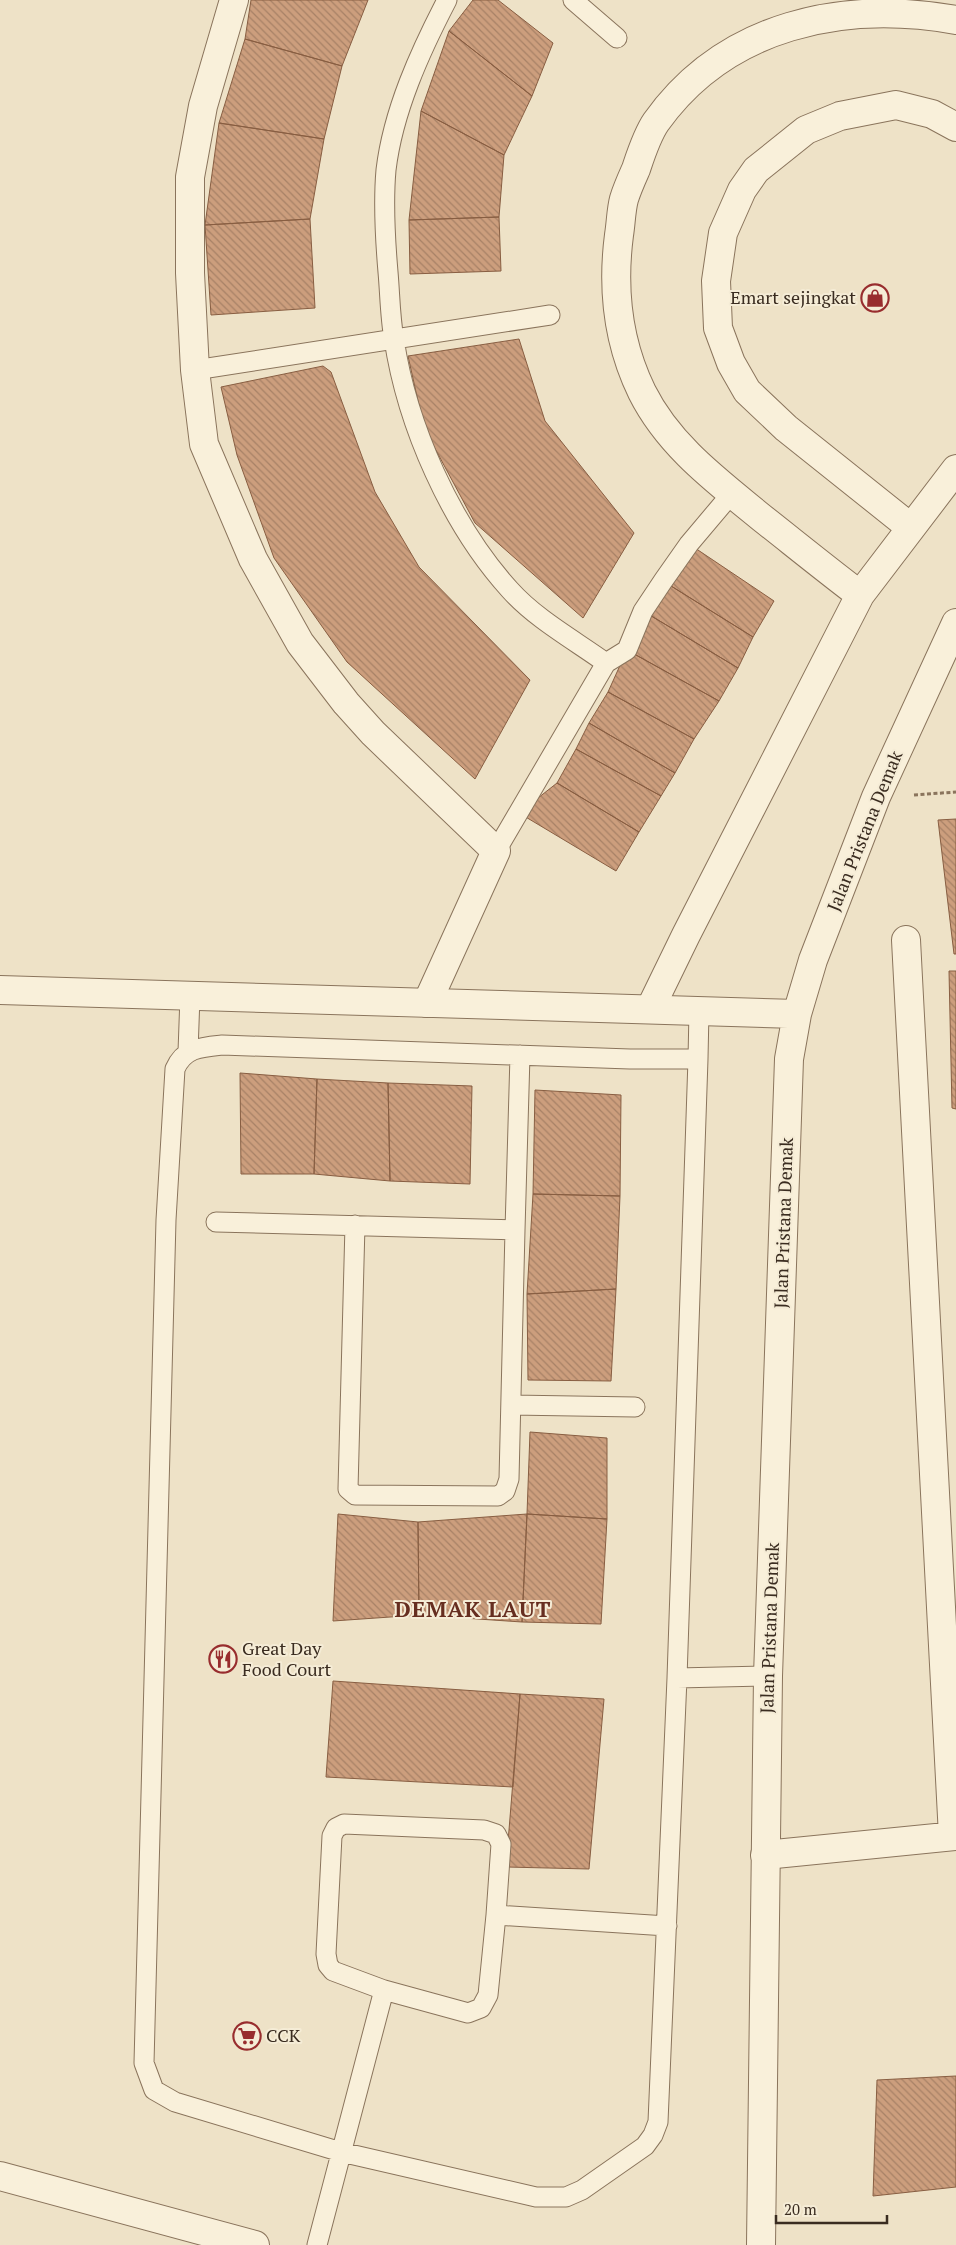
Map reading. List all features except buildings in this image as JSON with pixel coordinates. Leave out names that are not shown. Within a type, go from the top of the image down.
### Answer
[{"type":"street","points":[[234,0],[203,106],[190,177],[189,230],[195,370],[204,444],[254,559],[300,643],[346,703],[373,733],[496,851],[427,1003]]},
{"type":"street","points":[[860,595],[732,493],[678,446],[643,394],[623,339],[616,305],[618,249],[624,199],[655,123],[703,70],[735,48],[768,32],[808,20],[866,12],[928,14],[956,20]]},
{"type":"street","points":[[910,527],[786,428],[747,391],[731,363],[718,328],[716,281],[723,233],[742,190],[756,170],[806,130],[840,116],[896,104],[932,114],[956,127]]},
{"type":"street","points":[[650,1009],[860,595],[956,469]]},
{"type":"street","name":"Jalan Pristana Demak","points":[[760,2245],[768,1676],[789,1059],[797,1014],[813,960],[876,797],[956,622]]},
{"type":"street","points":[[765,1855],[954,1836],[906,940]]},
{"type":"street","points":[[0,990],[797,1014]]},
{"type":"street","points":[[0,2176],[255,2245]]},
{"type":"lane","points":[[447,0],[427,38],[400,111],[386,169],[384,216],[394,339],[404,389],[430,462],[450,505],[474,543],[510,590],[530,610],[606,663]]},
{"type":"lane","points":[[573,0],[618,38]]},
{"type":"lane","points":[[195,370],[550,315]]},
{"type":"lane","points":[[496,851],[606,663],[626,650],[644,611],[664,581],[689,544],[732,493]]},
{"type":"lane","points":[[188,1052],[190,996]]},
{"type":"lane","points":[[698,1059],[222,1045],[182,1055],[175,1069],[166,1220],[144,2064],[154,2090],[175,2102],[342,2152],[536,2197],[566,2197],[608,2174],[644,2146],[653,2136],[658,2122],[667,1926],[677,1678],[698,1059],[699,1011]]},
{"type":"lane","points":[[355,1225],[348,1489],[355,1496],[498,1496],[505,1491],[510,1479],[520,1055]]},
{"type":"lane","points":[[216,1222],[515,1230]]},
{"type":"lane","points":[[512,1405],[635,1407]]},
{"type":"lane","points":[[677,1678],[768,1676]]},
{"type":"lane","points":[[344,1824],[484,1830],[496,1834],[501,1844],[496,1915],[488,1995],[481,2008],[468,2013],[384,1990],[333,1971],[328,1965],[326,1954],[332,1836],[336,1828],[344,1824]]},
{"type":"lane","points":[[496,1915],[667,1926]]},
{"type":"lane","points":[[317,2245],[384,1990]]},
{"type":"place","name":"Emart sejingkat","points":[[875,298]]},
{"type":"place","name":"Great Day Food Court","points":[[223,1659]]},
{"type":"place","name":"CCK","points":[[247,2036]]},
{"type":"district","name":"DEMAK LAUT","points":[[473,1609]]}]
